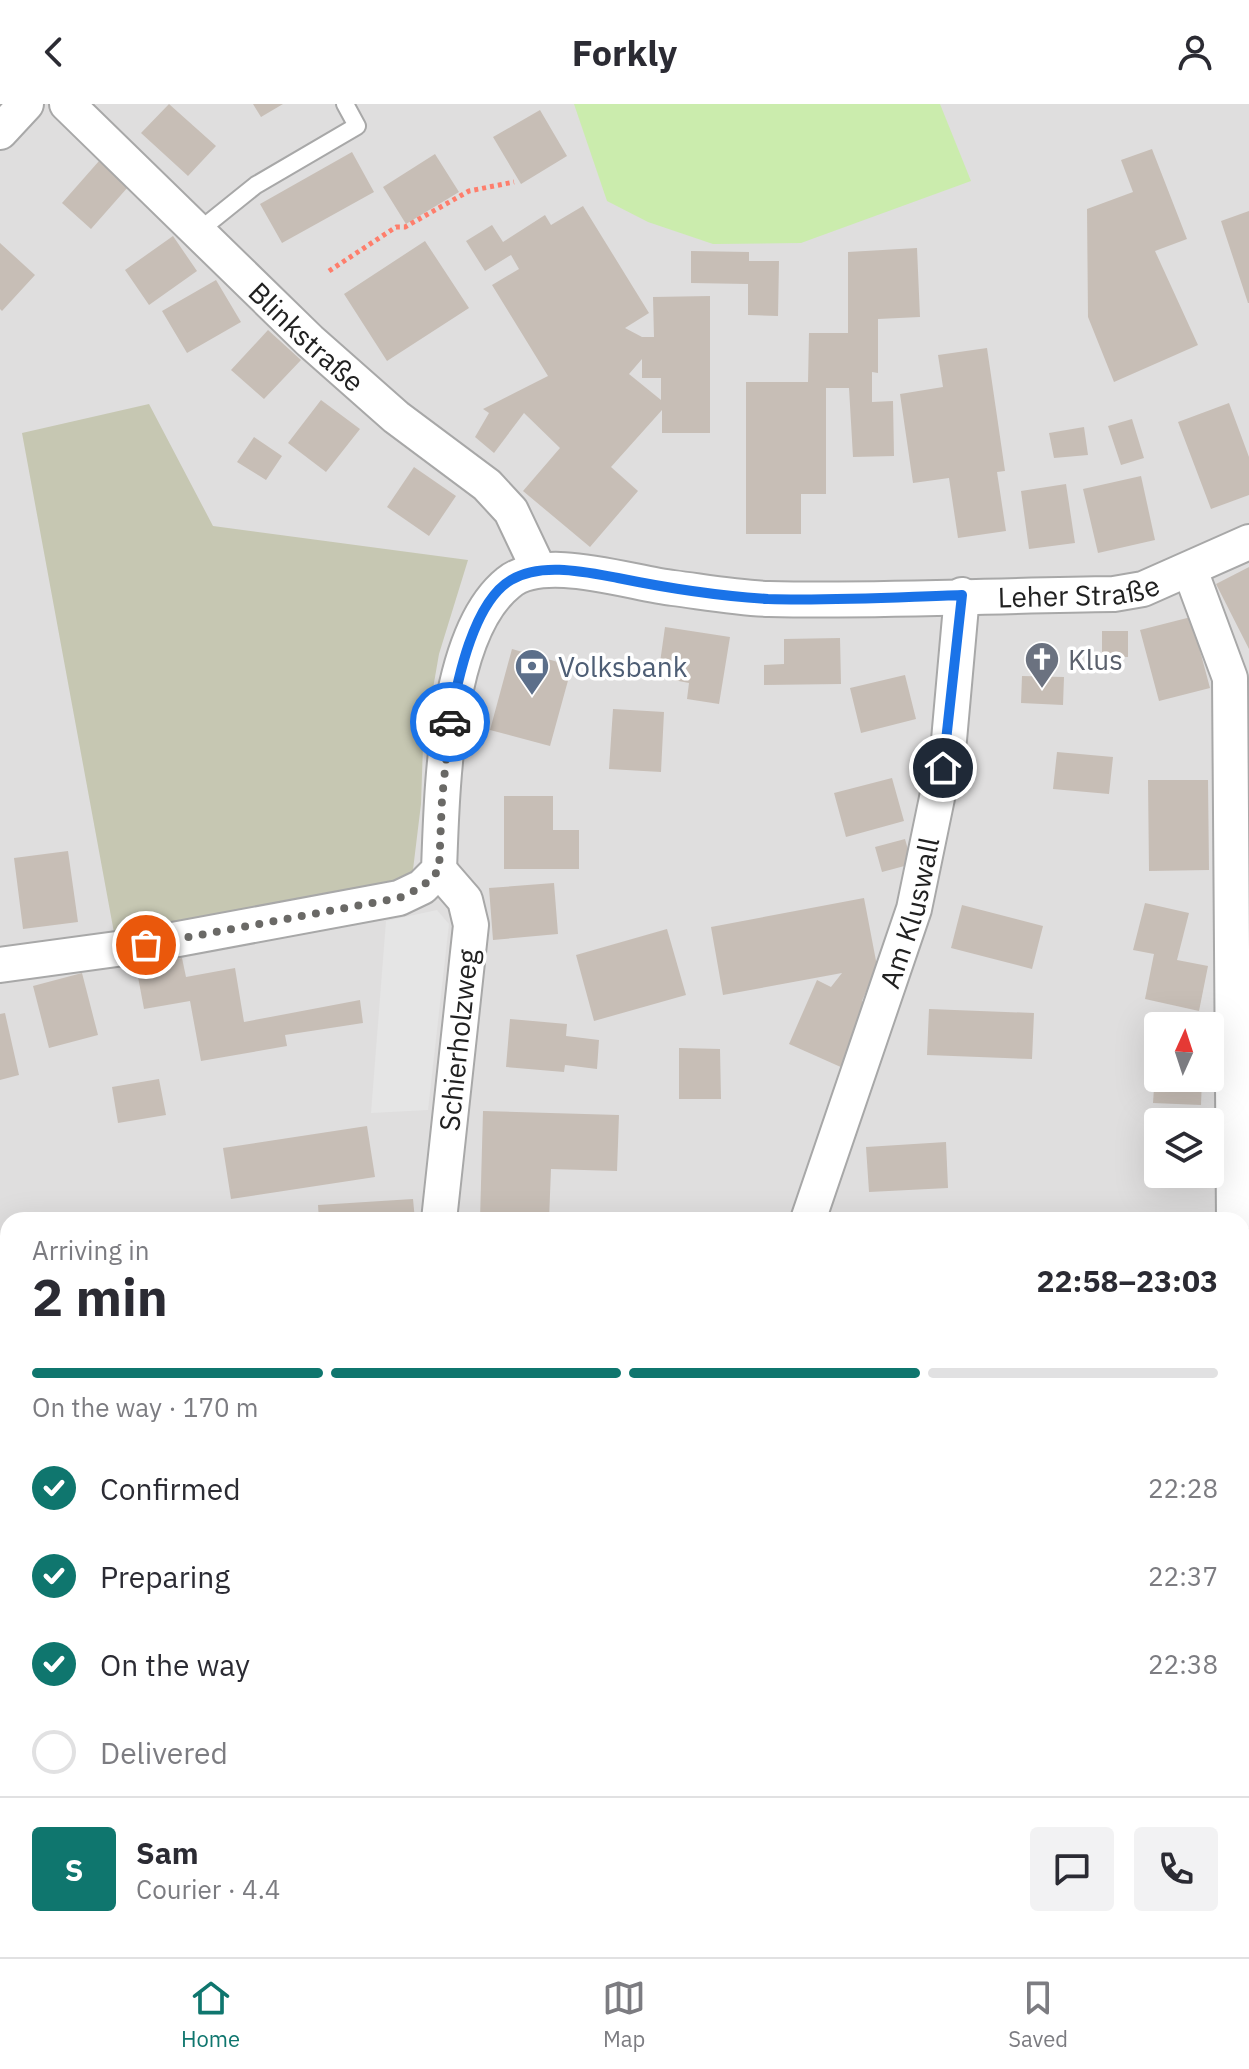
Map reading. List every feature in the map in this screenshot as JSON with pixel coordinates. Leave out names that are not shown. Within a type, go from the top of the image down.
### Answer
[{"type":"street","points":[[0,132],[26,104]]},
{"type":"street","name":"Blinkstraße","points":[[67,104],[200,230],[310,341],[396,417],[487,485],[511,511],[539,570]]},
{"type":"street","name":"Leher Straße","points":[[539,570],[593,574],[663,587],[767,599],[1114,594],[1143,589],[1249,542]]},
{"type":"street","points":[[0,965],[146,945],[399,898],[422,887],[439,870],[442,799],[456,685],[487,604],[510,581],[539,570]]},
{"type":"street","points":[[1190,570],[1230,678],[1242,1016],[1234,1212]]},
{"type":"street","name":"Am Kluswall","points":[[811,1212],[914,909],[949,740],[962,595]]},
{"type":"street","name":"Schierholzweg","points":[[439,870],[465,900],[471,925],[440,1212]]},
{"type":"lane","points":[[200,230],[256,185],[357,126],[345,104]]},
{"type":"path","points":[[329,271],[396,227],[405,227],[469,191],[514,182]]},
{"type":"shaded area","points":[[0,104],[1249,104],[1249,1212],[0,1212]]},
{"type":"shaded area","points":[[149,404],[213,526],[468,560],[439,654],[423,746],[421,804],[411,886],[115,938],[22,433]]},
{"type":"shaded area","points":[[437,910],[449,924],[428,1110],[371,1113],[386,921]]},
{"type":"green space","points":[[574,104],[940,104],[971,181],[801,243],[713,244],[648,222],[607,201]]},
{"type":"building","points":[[169,104],[216,146],[188,176],[141,133]]},
{"type":"building","points":[[253,104],[283,104],[261,117]]},
{"type":"building","points":[[540,110],[567,156],[521,184],[493,137]]},
{"type":"building","points":[[1152,149],[1187,239],[1155,251],[1198,345],[1114,382],[1088,317],[1087,209],[1133,192],[1121,160]]},
{"type":"building","points":[[352,152],[374,192],[282,243],[260,204]]},
{"type":"building","points":[[435,154],[459,192],[406,224],[383,187]]},
{"type":"building","points":[[99,161],[128,187],[91,229],[62,203]]},
{"type":"building","points":[[583,206],[649,313],[625,328],[642,337],[654,337],[653,297],[710,296],[710,433],[662,433],[662,410],[611,467],[638,491],[590,547],[523,491],[560,448],[524,413],[494,453],[475,437],[489,413],[483,409],[548,376],[492,285],[519,269],[511,255],[485,271],[466,241],[492,225],[503,242],[545,215],[551,225]],"holes":[[[642,359],[642,378],[661,378],[661,400],[629,374]]]},
{"type":"building","points":[[1249,211],[1249,303],[1248,303],[1221,221]]},
{"type":"building","points":[[173,236],[197,271],[149,305],[125,270]]},
{"type":"building","points":[[425,241],[469,308],[387,361],[344,294]]},
{"type":"building","points":[[0,243],[35,275],[2,311],[0,309]]},
{"type":"building","points":[[917,248],[920,317],[878,319],[878,373],[872,372],[872,402],[893,401],[894,456],[853,457],[849,388],[826,388],[826,494],[801,494],[801,534],[746,534],[746,382],[808,382],[809,333],[848,333],[848,252]]},
{"type":"building","points":[[691,251],[749,252],[749,261],[779,261],[778,316],[748,315],[748,284],[691,283]]},
{"type":"building","points":[[216,280],[241,322],[187,353],[162,311]]},
{"type":"building","points":[[268,330],[301,360],[264,399],[231,370]]},
{"type":"building","points":[[987,348],[1005,471],[997,472],[1006,531],[958,538],[949,478],[913,483],[900,394],[943,387],[938,355]]},
{"type":"building","points":[[321,400],[360,429],[326,472],[288,443]]},
{"type":"building","points":[[1229,403],[1249,457],[1249,495],[1211,509],[1178,422]]},
{"type":"building","points":[[1132,419],[1144,458],[1121,465],[1108,426]]},
{"type":"building","points":[[1084,427],[1088,455],[1054,458],[1049,433]]},
{"type":"building","points":[[254,437],[282,456],[266,480],[237,462]]},
{"type":"building","points":[[414,467],[456,496],[429,536],[387,507]]},
{"type":"building","points":[[1141,476],[1155,540],[1098,553],[1083,489]]},
{"type":"building","points":[[1066,484],[1075,543],[1029,549],[1021,491]]},
{"type":"building","points":[[1249,567],[1249,649],[1216,584]]},
{"type":"building","points":[[1191,617],[1210,688],[1159,701],[1140,630]]},
{"type":"building","points":[[665,627],[730,637],[719,704],[687,699],[689,683],[658,677]]},
{"type":"building","points":[[1102,631],[1128,631],[1128,657],[1102,657]]},
{"type":"building","points":[[840,638],[841,684],[764,685],[764,665],[784,664],[784,639]]},
{"type":"building","points":[[512,649],[572,666],[550,746],[490,730]]},
{"type":"building","points":[[905,675],[916,719],[861,733],[850,688]]},
{"type":"building","name":"Klus","points":[[1022,676],[1064,677],[1063,705],[1021,703]]},
{"type":"building","points":[[613,709],[664,712],[661,772],[609,769]]},
{"type":"building","points":[[1057,752],[1113,757],[1109,794],[1053,789]]},
{"type":"building","points":[[892,778],[904,821],[846,837],[834,793]]},
{"type":"building","points":[[1148,780],[1208,780],[1209,870],[1149,871]]},
{"type":"building","points":[[504,796],[553,796],[553,830],[579,830],[579,869],[504,869]]},
{"type":"building","points":[[905,839],[912,864],[882,872],[875,847]]},
{"type":"building","points":[[68,851],[78,922],[23,929],[14,858]]},
{"type":"building","points":[[554,883],[558,934],[493,940],[489,888]]},
{"type":"building","points":[[864,898],[877,966],[862,1001],[871,1005],[843,1068],[789,1044],[817,980],[831,987],[842,973],[723,995],[711,927]]},
{"type":"building","points":[[1145,903],[1189,913],[1177,960],[1208,966],[1199,1011],[1145,999],[1154,954],[1133,950]]},
{"type":"building","points":[[962,905],[1043,926],[1032,969],[951,948]]},
{"type":"building","points":[[667,929],[686,995],[594,1021],[576,955]]},
{"type":"building","points":[[182,958],[186,977],[235,968],[244,1022],[360,1000],[363,1023],[285,1035],[287,1046],[201,1061],[190,1001],[144,1009],[136,966]]},
{"type":"building","points":[[82,973],[98,1035],[49,1048],[33,986]]},
{"type":"building","points":[[929,1009],[1034,1013],[1032,1059],[927,1055]]},
{"type":"building","points":[[5,1013],[19,1075],[0,1080],[0,1014]]},
{"type":"building","points":[[510,1019],[567,1024],[566,1036],[599,1040],[597,1069],[565,1065],[564,1072],[506,1067]]},
{"type":"building","points":[[679,1048],[720,1049],[721,1099],[679,1099]]},
{"type":"building","points":[[159,1079],[166,1115],[118,1123],[112,1087]]},
{"type":"building","points":[[1154,1092],[1201,1092],[1201,1105],[1153,1103]]},
{"type":"building","points":[[483,1111],[619,1115],[617,1171],[551,1169],[549,1212],[480,1212]]},
{"type":"building","points":[[367,1126],[375,1177],[231,1199],[223,1148]]},
{"type":"building","points":[[946,1142],[948,1188],[869,1192],[866,1147]]},
{"type":"building","points":[[413,1199],[414,1212],[318,1212],[318,1205]]},
{"type":"way so far","points":[[146,945],[399,898],[422,887],[439,870],[450,722]]},
{"type":"place","name":"Klus","points":[[1042,690]]},
{"type":"place","name":"Volksbank","points":[[532,697]]},
{"type":"route","points":[[450,722],[456,685],[487,604],[510,581],[539,570],[593,574],[663,587],[767,599],[962,595],[949,740],[943,768]]}]
